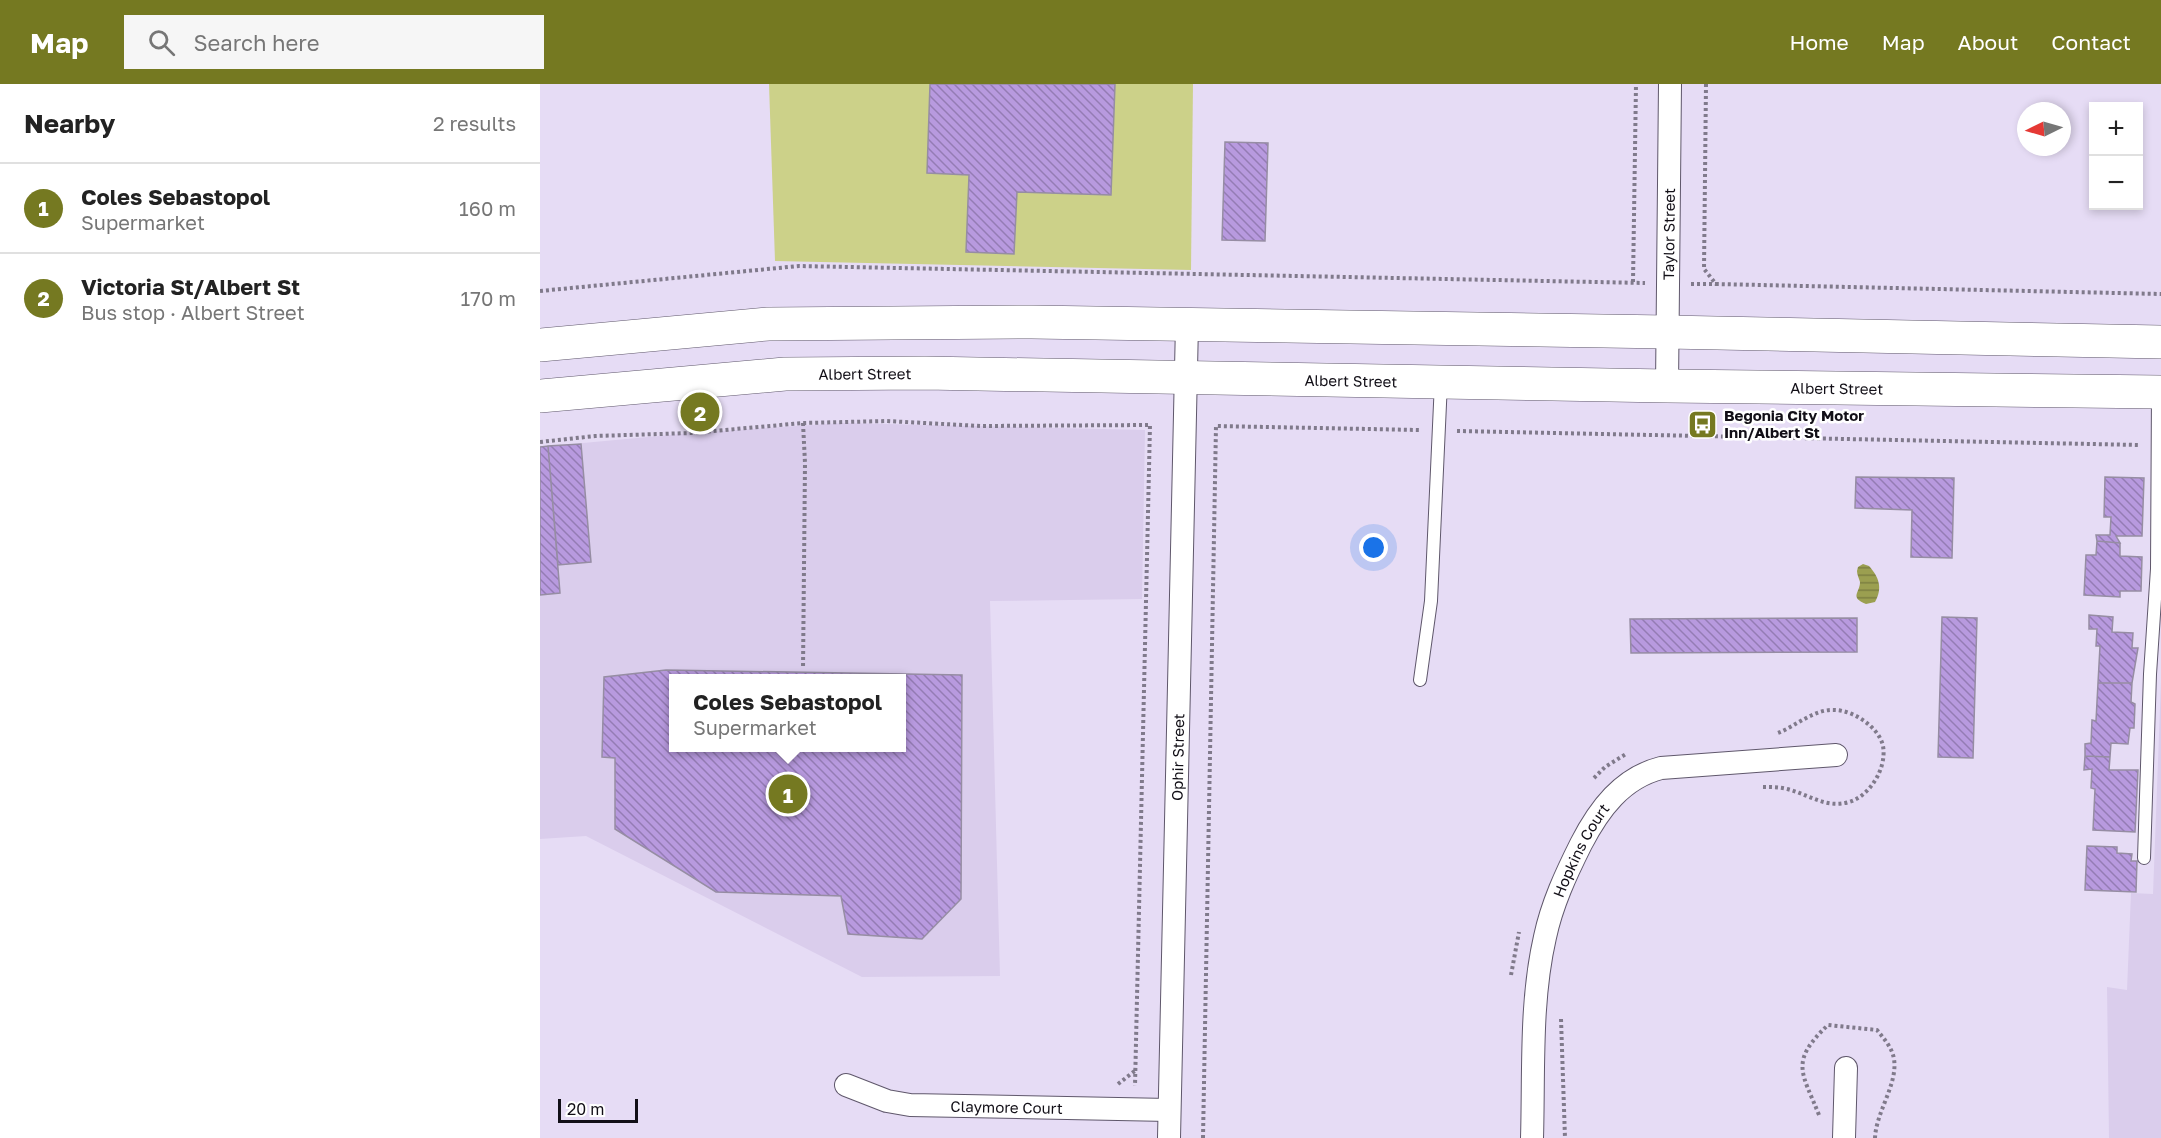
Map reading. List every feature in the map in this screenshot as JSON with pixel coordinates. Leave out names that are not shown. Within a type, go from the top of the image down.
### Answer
[{"type":"highway","points":[[540,345],[768,324],[1020,322],[2161,342]]},
{"type":"highway","name":"Albert Street","points":[[540,396],[785,374],[936,373],[2160,392]]},
{"type":"street","name":"Taylor Street","points":[[1667,386],[1670,84]]},
{"type":"street","name":"Ophir Street","points":[[1169,1138],[1187,324]]},
{"type":"street","name":"Hopkins Court","points":[[1532,1138],[1537,990],[1545,936],[1563,881],[1604,806],[1633,778],[1661,768],[1836,755]]},
{"type":"street","points":[[1844,1138],[1846,1068]]},
{"type":"street","name":"Claymore Court","points":[[846,1085],[887,1101],[910,1105],[1169,1110]]},
{"type":"lane","points":[[1420,680],[1431,601],[1441,382]]},
{"type":"lane","points":[[2144,858],[2150,674],[2157,569],[2160,392]]},
{"type":"path","points":[[540,291],[799,266],[1633,282],[1636,84]]},
{"type":"path","points":[[1706,84],[1704,269],[1716,284],[2161,294]]},
{"type":"path","points":[[540,442],[595,436],[691,433],[803,423],[887,421],[981,426],[1150,425],[1136,1070]]},
{"type":"path","points":[[803,423],[805,463],[803,669]]},
{"type":"path","points":[[1203,1138],[1216,426],[2158,446]]},
{"type":"path","points":[[1756,788],[1785,788],[1823,802],[1848,802],[1866,791],[1882,765],[1883,748],[1877,734],[1854,716],[1841,711],[1830,710],[1818,713],[1779,733],[1768,735]]},
{"type":"path","points":[[1588,786],[1605,767],[1631,751]]},
{"type":"path","points":[[1511,978],[1519,928]]},
{"type":"path","points":[[1562,1010],[1565,1138]]},
{"type":"path","points":[[1821,1119],[1801,1073],[1805,1053],[1813,1038],[1828,1025],[1877,1030],[1890,1046],[1894,1060],[1892,1082],[1883,1103],[1875,1138]]},
{"type":"shaded area","points":[[769,84],[1193,84],[1191,270],[775,261]]},
{"type":"shaded area","points":[[843,423],[1145,430],[1142,599],[990,601],[1000,976],[862,977],[586,836],[540,839],[540,447],[691,433]]},
{"type":"shaded area","points":[[1863,564],[1872,570],[1879,587],[1875,602],[1866,604],[1857,597],[1860,582],[1857,571],[1858,567]]},
{"type":"shaded area","points":[[2161,682],[2161,1138],[2109,1138],[2107,987],[2127,990],[2131,893],[2153,894]]},
{"type":"building","points":[[930,84],[1115,84],[1111,195],[1017,192],[1014,254],[966,252],[969,175],[927,173]]},
{"type":"building","points":[[1225,142],[1268,143],[1265,241],[1222,240]]},
{"type":"building","points":[[581,444],[591,562],[558,565],[548,446]]},
{"type":"building","points":[[548,446],[560,593],[540,595],[540,447]]},
{"type":"building","points":[[1856,477],[1954,478],[1952,558],[1911,557],[1912,510],[1855,508]]},
{"type":"building","points":[[2105,477],[2144,478],[2142,536],[2116,536],[2120,543],[2097,541],[2096,535],[2110,535],[2111,517],[2104,517]]},
{"type":"building","points":[[2097,541],[2120,543],[2120,556],[2142,557],[2141,591],[2120,591],[2120,597],[2084,595],[2086,555],[2096,555]]},
{"type":"building","points":[[2089,615],[2113,617],[2112,632],[2133,633],[2132,648],[2138,648],[2132,683],[2098,683],[2100,646],[2096,646],[2097,629],[2089,629]]},
{"type":"building","points":[[1942,617],[1977,618],[1973,758],[1938,757]]},
{"type":"building","points":[[1857,618],[1857,652],[1631,653],[1630,619]]},
{"type":"building","points":[[666,670],[903,674],[669,674],[669,752],[906,752],[906,674],[962,675],[961,899],[922,939],[848,934],[841,896],[716,892],[615,829],[615,758],[602,757],[604,677]]},
{"type":"building","points":[[2098,683],[2132,683],[2131,702],[2135,704],[2134,728],[2130,728],[2128,744],[2111,743],[2110,757],[2085,756],[2085,744],[2091,743],[2092,720],[2096,721]]},
{"type":"building","points":[[2085,756],[2110,757],[2109,770],[2138,770],[2135,832],[2093,830],[2095,789],[2091,788],[2092,769],[2084,770]]},
{"type":"building","points":[[2087,846],[2117,847],[2117,853],[2132,854],[2131,861],[2137,861],[2136,892],[2085,890]]},
{"type":"place","name":"Victoria St/Albert St","points":[[700,412]]},
{"type":"place","name":"Begonia City Motor Inn/Albert St","points":[[1703,424]]},
{"type":"place","name":"Coles Sebastopol","points":[[788,794]]}]
